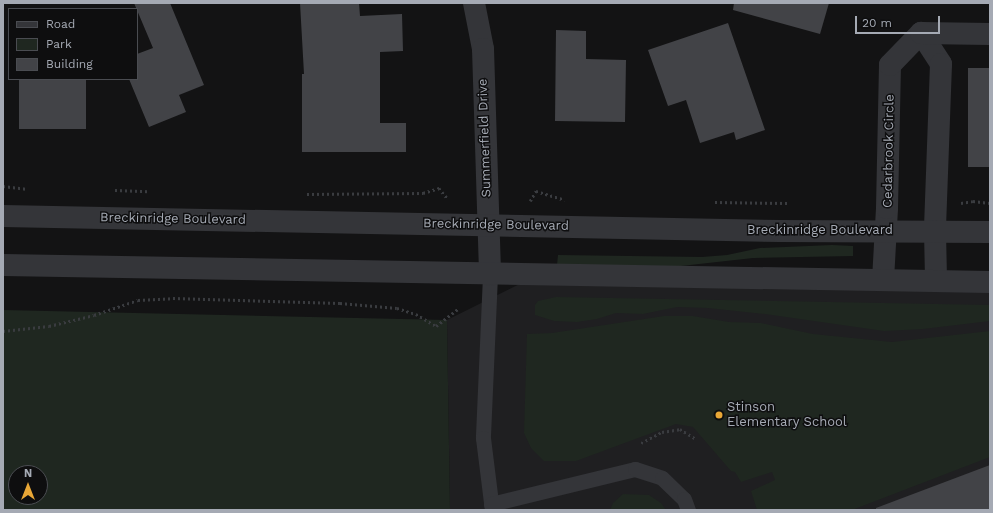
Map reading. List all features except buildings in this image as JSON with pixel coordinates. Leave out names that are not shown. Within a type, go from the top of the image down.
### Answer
[{"type":"street","name":"Summerfield Drive","points":[[474,3],[483,50],[487,225],[490,275]]},
{"type":"street","points":[[921,34],[990,34]]},
{"type":"street","points":[[921,34],[941,64],[935,231],[936,280]]},
{"type":"street","name":"Cedarbrook Circle","points":[[883,280],[887,230],[890,65],[921,34]]},
{"type":"street","name":"Breckinridge Boulevard","points":[[3,216],[780,231],[887,230],[990,232]]},
{"type":"street","points":[[3,265],[490,275],[936,280],[990,282]]},
{"type":"lane","points":[[490,275],[483,438],[492,507],[636,469],[662,478],[684,499],[688,510]]},
{"type":"path","points":[[3,331],[49,326],[94,315],[138,300],[173,298],[340,303],[397,308],[416,314],[436,326],[458,309]]},
{"type":"path","points":[[641,443],[662,432],[680,429],[696,439]]},
{"type":"shaded area","name":"Stinson Elementary School","points":[[554,267],[990,273],[990,510],[450,510],[447,320]]},
{"type":"green space","points":[[832,245],[853,246],[853,256],[753,258],[672,267],[557,265],[558,255],[702,257],[727,255],[760,248]]},
{"type":"green space","points":[[556,297],[990,305],[990,321],[923,329],[884,331],[765,314],[708,308],[677,307],[643,314],[616,313],[597,319],[577,322],[554,321],[535,315],[535,305],[538,301]]},
{"type":"green space","points":[[3,310],[447,320],[450,510],[3,510]]},
{"type":"green space","points":[[664,316],[693,316],[729,322],[761,323],[813,334],[892,342],[990,331],[990,457],[852,510],[757,510],[751,491],[775,480],[772,472],[741,482],[735,472],[731,471],[693,427],[676,424],[576,461],[544,461],[531,448],[524,433],[527,334],[552,333]]},
{"type":"green space","points":[[623,494],[649,495],[661,503],[666,510],[610,510],[613,503]]},
{"type":"place","name":"Stinson Elementary School","points":[[719,415]]}]
